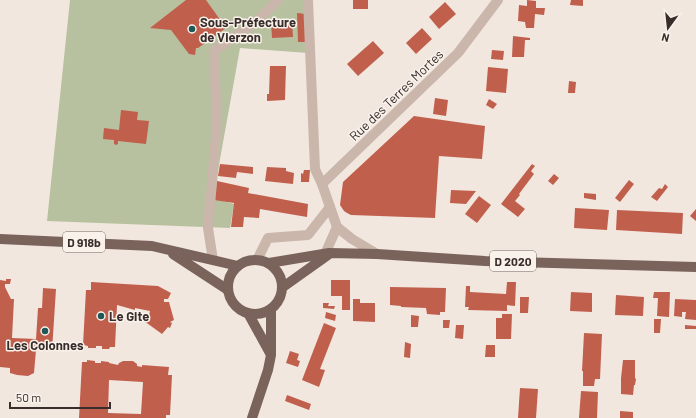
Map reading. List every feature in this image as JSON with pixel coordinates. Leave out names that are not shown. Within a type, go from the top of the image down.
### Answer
[{"type":"main road","name":"D 918b","points":[[0,239],[152,246],[168,251],[238,266]]},
{"type":"main road","name":"D 918b","points":[[168,251],[228,290]]},
{"type":"main road","points":[[282,288],[327,254]]},
{"type":"main road","name":"D 2020","points":[[269,264],[327,254],[377,254],[485,261],[696,267]]},
{"type":"main road","points":[[257,260],[269,264],[279,274],[282,280],[281,296],[277,303],[271,309],[256,314],[241,310],[235,305],[228,290],[232,272],[244,262],[257,260]]},
{"type":"main road","points":[[252,418],[268,370],[271,355],[271,309]]},
{"type":"main road","points":[[248,313],[271,355]]},
{"type":"street","points":[[213,260],[208,228],[217,125],[214,51],[255,23],[278,0]]},
{"type":"street","points":[[308,0],[315,169],[322,184],[337,227],[352,239],[377,254]]},
{"type":"street","name":"Rue des Terres Mortes","points":[[322,184],[458,53],[498,0]]},
{"type":"street","points":[[257,260],[268,238],[308,235],[330,207]]},
{"type":"street","points":[[327,254],[337,227]]},
{"type":"green space","points":[[70,0],[305,0],[308,53],[240,48],[213,198],[234,204],[230,228],[47,221]]},
{"type":"building","name":"Sous-Préfecture de Vierzon","points":[[186,0],[206,0],[226,28],[196,48],[195,55],[189,54],[171,30],[150,28]]},
{"type":"building","points":[[353,0],[368,0],[368,9],[353,9]]},
{"type":"building","points":[[527,0],[536,1],[536,8],[545,8],[544,15],[535,14],[534,28],[526,28],[525,22],[518,21],[519,5],[527,6]]},
{"type":"building","points":[[571,0],[583,0],[583,6],[570,5]]},
{"type":"building","points":[[445,2],[456,14],[439,29],[429,17]]},
{"type":"building","points":[[297,13],[306,14],[307,42],[298,42]]},
{"type":"building","points":[[292,22],[293,37],[272,38],[271,23]]},
{"type":"building","points":[[422,28],[432,39],[416,54],[406,43]]},
{"type":"building","points":[[513,36],[530,38],[530,40],[525,40],[524,57],[512,57]]},
{"type":"building","points":[[373,41],[384,53],[358,76],[347,64]]},
{"type":"building","points":[[492,50],[504,51],[503,60],[491,59]]},
{"type":"building","points":[[270,66],[286,66],[285,100],[267,101],[267,94],[269,94]]},
{"type":"building","points":[[488,67],[508,69],[506,93],[486,91]]},
{"type":"building","points":[[569,81],[576,82],[575,93],[568,93]]},
{"type":"building","points":[[435,98],[448,100],[446,116],[433,114]]},
{"type":"building","points":[[489,99],[497,104],[493,109],[486,105]]},
{"type":"building","points":[[121,110],[138,112],[137,120],[149,121],[146,144],[118,141],[118,144],[116,145],[114,144],[114,140],[103,139],[104,128],[119,130]]},
{"type":"building","points":[[414,116],[485,126],[482,159],[439,156],[435,218],[351,215],[344,211],[340,205],[343,182]]},
{"type":"building","points":[[220,164],[253,167],[253,174],[237,172],[236,178],[218,176]]},
{"type":"building","points":[[532,164],[535,166],[531,171],[534,174],[515,201],[525,209],[518,217],[501,204]]},
{"type":"building","points":[[267,167],[286,168],[286,171],[294,173],[293,184],[265,181]]},
{"type":"building","points":[[304,170],[310,170],[309,182],[301,182],[301,173],[303,174]]},
{"type":"building","points":[[554,174],[559,178],[553,185],[548,181]]},
{"type":"building","points":[[629,180],[634,184],[620,202],[615,198]]},
{"type":"building","points":[[217,181],[249,188],[248,193],[308,204],[307,217],[260,209],[259,218],[244,217],[243,227],[231,227],[234,203],[214,200]]},
{"type":"building","points":[[665,184],[668,187],[657,201],[651,197],[659,188],[662,189]]},
{"type":"building","points":[[451,190],[476,191],[466,204],[450,203]]},
{"type":"building","points":[[584,193],[596,194],[596,200],[584,198]]},
{"type":"building","points":[[479,196],[491,205],[477,223],[465,214]]},
{"type":"building","points":[[575,208],[609,210],[607,230],[574,228]]},
{"type":"building","points":[[696,209],[696,221],[690,216]]},
{"type":"building","points":[[617,210],[683,213],[682,234],[616,230]]},
{"type":"building","name":"Les Colonnes","points":[[6,279],[11,279],[10,284],[5,284],[5,287],[11,299],[14,299],[12,338],[36,339],[38,308],[42,308],[43,288],[56,289],[52,351],[36,350],[34,373],[28,376],[10,373],[10,368],[0,367],[0,280],[6,281]]},
{"type":"building","points":[[331,280],[350,280],[350,310],[342,310],[342,296],[331,296]]},
{"type":"building","name":"Le Gite","points":[[91,282],[158,286],[171,293],[168,299],[164,299],[164,302],[169,302],[174,320],[170,322],[172,323],[170,328],[168,327],[162,334],[144,321],[148,320],[150,311],[135,308],[135,310],[117,305],[115,347],[110,347],[109,349],[102,349],[102,346],[88,348],[88,346],[83,345],[86,290],[91,290]]},
{"type":"building","points":[[507,282],[516,282],[515,306],[507,305],[507,311],[468,310],[469,307],[465,307],[466,286],[470,286],[470,292],[506,294]]},
{"type":"building","points":[[390,287],[446,288],[445,312],[440,312],[440,315],[427,314],[426,308],[390,305]]},
{"type":"building","points":[[571,292],[592,293],[592,312],[570,311]]},
{"type":"building","points":[[654,292],[670,292],[669,317],[657,316],[658,298],[653,298]]},
{"type":"building","points":[[616,295],[644,297],[643,316],[615,315]]},
{"type":"building","points":[[520,297],[529,297],[528,313],[520,313]]},
{"type":"building","points":[[353,299],[360,299],[360,303],[375,303],[375,322],[353,321]]},
{"type":"building","points":[[675,299],[696,300],[696,320],[685,319],[686,312],[682,312],[682,317],[674,316]]},
{"type":"building","points":[[323,303],[329,303],[328,306],[335,306],[334,309],[323,308]]},
{"type":"building","points":[[326,312],[336,315],[335,321],[325,318]]},
{"type":"building","points":[[502,314],[512,314],[511,339],[496,339],[496,318],[502,318]]},
{"type":"building","points":[[411,315],[419,316],[418,327],[411,327]]},
{"type":"building","points":[[654,319],[661,319],[660,333],[654,333]]},
{"type":"building","points":[[443,320],[450,320],[449,328],[443,328]]},
{"type":"building","points":[[324,323],[336,328],[320,369],[325,370],[319,387],[302,380]]},
{"type":"building","points":[[456,325],[464,325],[463,339],[455,338]]},
{"type":"building","points":[[685,325],[696,326],[696,329],[685,329]]},
{"type":"building","points":[[584,333],[602,334],[600,379],[595,379],[594,386],[583,386],[582,371]]},
{"type":"building","points":[[405,342],[411,344],[410,358],[404,357]]},
{"type":"building","points":[[486,345],[495,345],[495,357],[485,357]]},
{"type":"building","points":[[290,351],[299,354],[297,360],[300,361],[298,367],[286,363]]},
{"type":"building","points":[[87,360],[95,361],[95,363],[101,363],[101,361],[118,365],[123,361],[133,361],[137,364],[137,366],[142,367],[142,365],[169,367],[168,375],[172,375],[170,415],[166,415],[166,418],[79,418],[82,362],[87,362]],"holes":[[[109,380],[143,382],[141,414],[108,413]]]},
{"type":"building","points":[[623,360],[635,360],[636,379],[633,395],[621,394]]},
{"type":"building","points":[[520,388],[538,389],[536,418],[518,418]]},
{"type":"building","points":[[581,391],[598,392],[597,418],[579,418]]},
{"type":"building","points":[[287,395],[311,404],[309,410],[285,401]]},
{"type":"building","points":[[620,411],[633,412],[633,418],[620,418]]},
{"type":"place","name":"Sous-Préfecture de Vierzon","points":[[192,29]]},
{"type":"place","name":"Le Gite","points":[[101,316]]},
{"type":"place","name":"Les Colonnes","points":[[45,331]]}]
